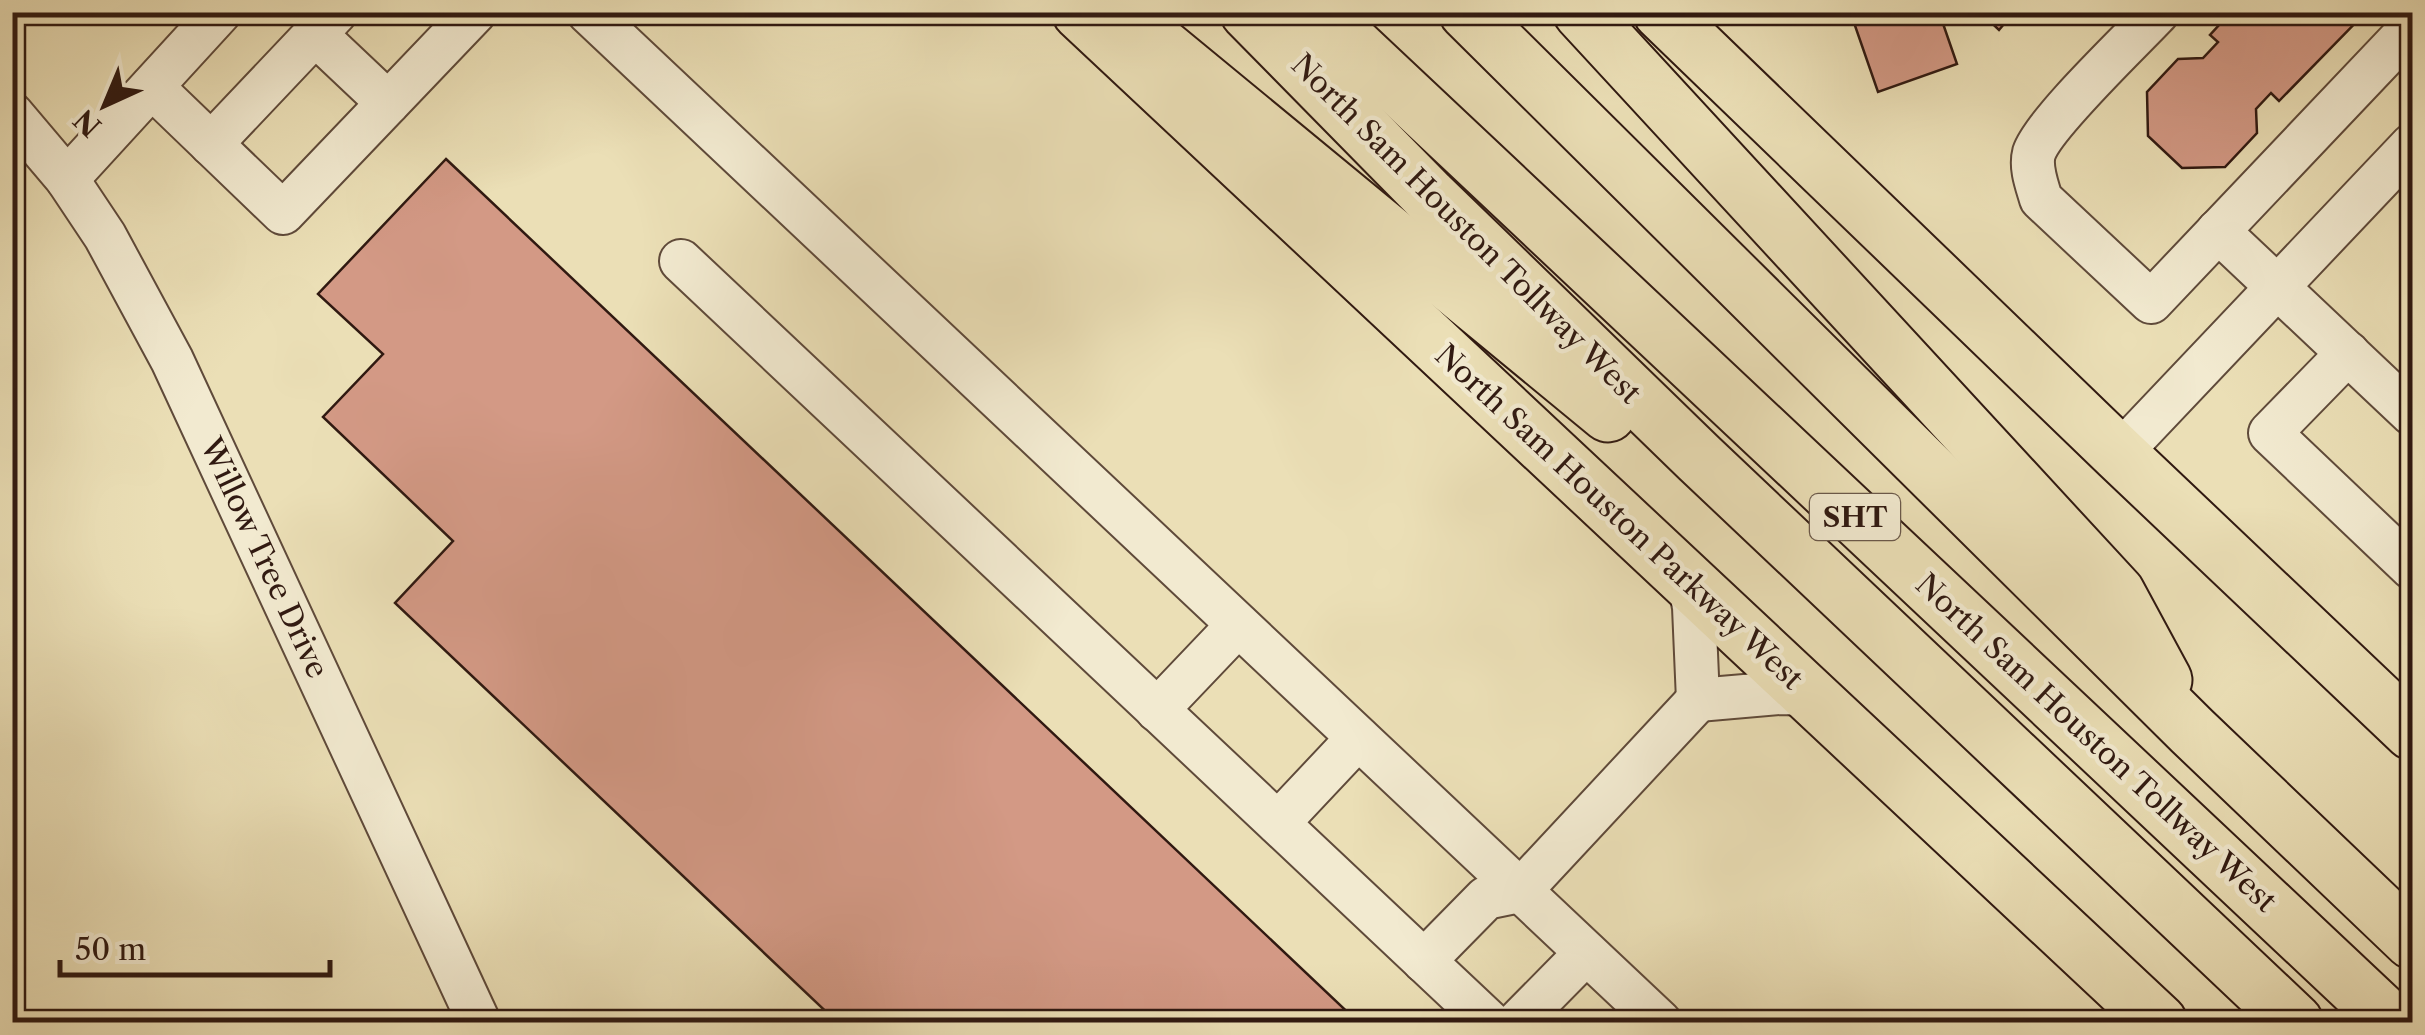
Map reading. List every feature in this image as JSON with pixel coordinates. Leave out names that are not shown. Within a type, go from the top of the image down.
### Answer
[{"type":"main road","name":"North Sam Houston Parkway West","points":[[1080,12],[2159,1022]]},
{"type":"main road","points":[[1120,12],[1613,418],[1730,534],[1876,658],[1949,694]]},
{"type":"main road","name":"North Sam Houston Tollway West","points":[[1248,12],[1628,389],[2295,1022]]},
{"type":"main road","name":"North Sam Houston Tollway West","points":[[1318,12],[2392,1022]]},
{"type":"main road","name":"SHT","points":[[1467,12],[2192,732],[2412,940]]},
{"type":"main road","points":[[1581,12],[2117,593],[2192,732]]},
{"type":"main road","points":[[1661,12],[2412,732]]},
{"type":"street","points":[[67,179],[220,12]]},
{"type":"street","points":[[152,87],[283,213],[475,12]]},
{"type":"street","points":[[588,12],[1586,953],[1648,1019]]},
{"type":"street","points":[[2158,12],[2047,130],[2033,154],[2034,178],[2041,199],[2151,302],[2412,27]]},
{"type":"street","points":[[211,144],[325,23],[388,103]]},
{"type":"street","name":"Willow Tree Drive","points":[[12,114],[67,179],[105,236],[172,360],[479,1022]]},
{"type":"street","points":[[2119,454],[2412,145]]},
{"type":"street","points":[[2218,230],[2412,414]]},
{"type":"street","points":[[681,260],[1489,1022]]},
{"type":"street","points":[[2348,353],[2270,433],[2412,568]]},
{"type":"street","points":[[1689,582],[1694,607],[1698,700]]},
{"type":"street","points":[[1157,710],[1238,625]]},
{"type":"street","points":[[1424,961],[1486,898],[1520,891],[1698,700],[1808,694]]},
{"type":"street","points":[[1278,823],[1358,738]]},
{"type":"street","points":[[1518,1022],[1586,953]]},
{"type":"building","points":[[1865,12],[1939,12],[1957,64],[1878,92],[1852,17]]},
{"type":"building","points":[[1980,12],[2014,12],[1999,30]]},
{"type":"building","points":[[2231,12],[2366,12],[2279,101],[2271,93],[2256,109],[2257,133],[2225,167],[2182,168],[2148,136],[2147,92],[2178,59],[2203,58],[2218,42],[2210,35]]},
{"type":"building","points":[[446,159],[1358,1022],[837,1022],[395,603],[453,541],[323,417],[383,354],[318,294]]}]
